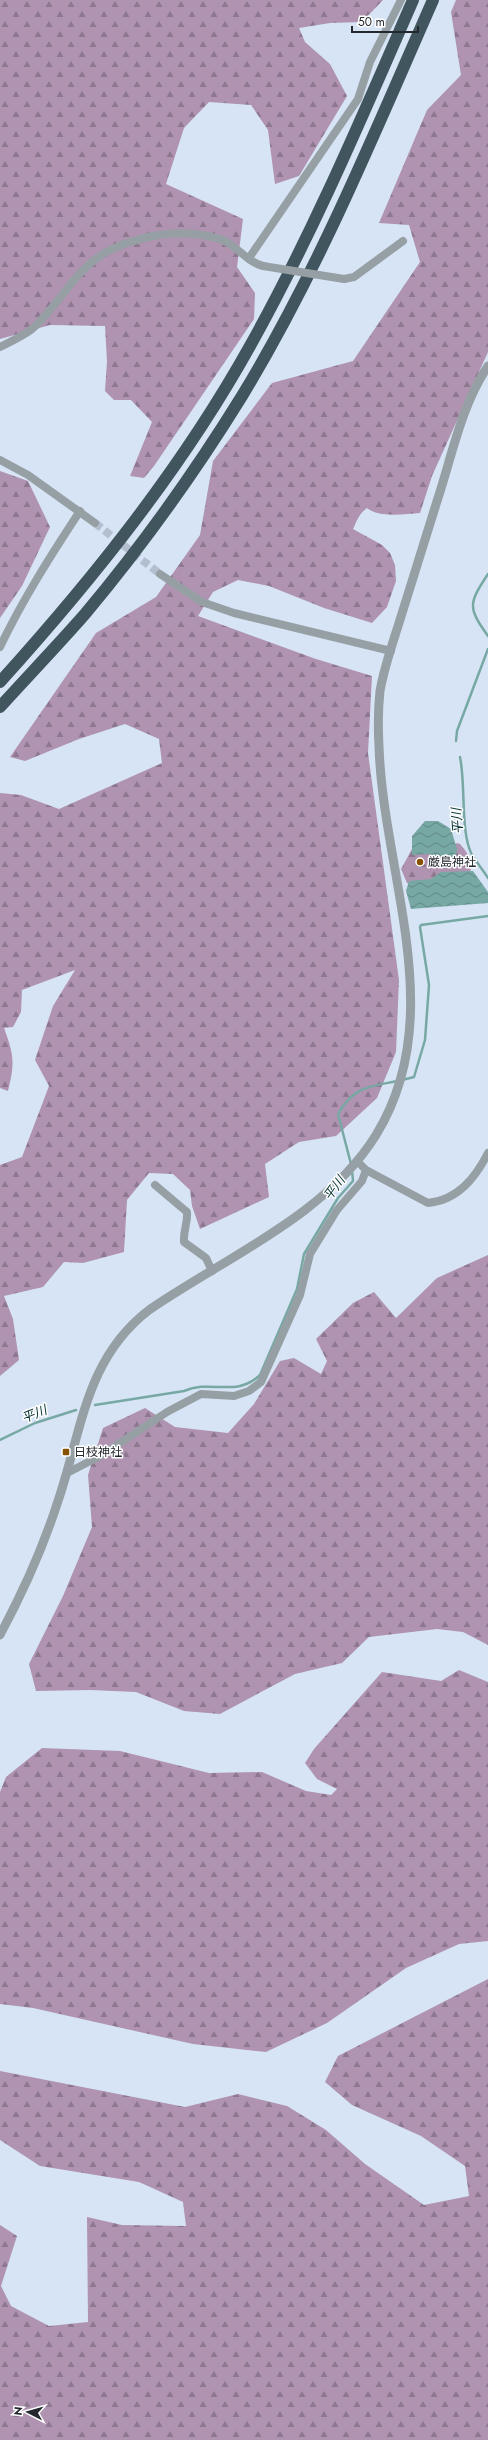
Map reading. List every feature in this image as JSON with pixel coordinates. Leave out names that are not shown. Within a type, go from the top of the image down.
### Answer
[{"type":"highway","points":[[0,682],[102,563],[160,486],[209,414],[250,347],[288,274],[320,207],[413,0]]},
{"type":"highway","points":[[0,707],[85,613],[131,556],[207,450],[242,395],[322,250],[433,0]]},
{"type":"street","points":[[249,258],[358,99],[370,62],[401,0]]},
{"type":"street","points":[[0,347],[31,330],[93,261],[112,248],[126,243],[158,235],[185,234],[208,236],[227,242],[263,266],[344,279],[354,277],[403,241]]},
{"type":"street","points":[[0,1635],[38,1557],[67,1473],[93,1382],[112,1347],[134,1322],[149,1310],[212,1271],[306,1208],[333,1186],[354,1165],[375,1136],[399,1086],[409,1039],[412,999],[379,745],[381,690],[391,651],[464,415],[488,366]]},
{"type":"street","points":[[0,460],[28,475],[95,523]]},
{"type":"street","points":[[0,648],[18,611],[43,568],[80,511]]},
{"type":"street","points":[[160,574],[202,602],[234,613],[391,651]]},
{"type":"street","points":[[354,1165],[428,1203],[451,1198],[466,1186],[480,1169],[488,1153]]},
{"type":"street","points":[[67,1473],[100,1456],[167,1412],[201,1394],[234,1396],[249,1391],[261,1382],[300,1295],[310,1254],[337,1210],[362,1182],[366,1170]]},
{"type":"street","points":[[155,1185],[187,1212],[188,1221],[184,1230],[184,1242],[206,1258],[212,1271]]},
{"type":"green space","points":[[0,0],[383,0],[362,22],[330,23],[299,28],[305,42],[330,64],[347,96],[299,176],[275,184],[268,130],[251,105],[209,102],[184,128],[166,184],[243,219],[237,267],[255,293],[254,319],[154,466],[144,478],[130,476],[152,422],[131,400],[114,400],[105,391],[107,361],[105,326],[50,325],[0,339]]},
{"type":"green space","points":[[456,0],[488,0],[488,352],[432,476],[420,513],[385,514],[372,511],[367,508],[360,515],[353,529],[382,545],[390,553],[395,565],[396,581],[387,607],[372,623],[324,608],[269,586],[238,580],[213,592],[198,616],[316,659],[372,676],[368,753],[399,980],[396,1052],[377,1098],[336,1136],[299,1142],[265,1164],[269,1197],[200,1229],[192,1206],[190,1190],[173,1174],[149,1173],[127,1200],[124,1252],[83,1263],[64,1262],[43,1287],[4,1296],[13,1319],[19,1360],[0,1376],[0,1165],[22,1157],[49,1086],[35,1060],[53,1006],[75,970],[22,990],[21,1012],[13,1027],[4,1028],[12,1052],[12,1073],[8,1091],[0,1088],[0,793],[21,795],[59,809],[162,763],[159,739],[125,724],[79,739],[25,761],[10,757],[96,633],[156,597],[200,535],[213,461],[272,383],[353,361],[420,262],[409,225],[379,223],[427,110],[461,75],[451,12]]},
{"type":"green space","points":[[0,471],[28,481],[50,527],[22,586],[0,618]]},
{"type":"green space","points":[[457,843],[460,844],[470,859],[471,867],[469,876],[413,885],[407,883],[401,869],[412,849],[449,849]]},
{"type":"green space","points":[[488,1255],[488,1645],[463,1632],[437,1629],[369,1637],[342,1663],[295,1674],[220,1714],[184,1711],[136,1692],[90,1690],[36,1691],[29,1664],[63,1596],[92,1527],[88,1475],[103,1428],[145,1408],[175,1427],[228,1433],[254,1404],[280,1361],[294,1358],[321,1374],[327,1361],[316,1339],[353,1303],[374,1292],[396,1318],[437,1278]]},
{"type":"green space","points":[[459,1670],[488,1682],[488,1941],[459,1944],[406,1968],[327,2023],[266,2052],[193,2044],[33,2008],[0,2004],[0,1792],[6,1777],[42,1748],[120,1751],[209,1773],[262,1772],[306,1791],[331,1795],[337,1789],[317,1779],[305,1763],[314,1749],[382,1672],[441,1681]]},
{"type":"green space","points":[[488,1979],[488,2440],[0,2440],[0,2225],[17,2236],[1,2286],[11,2306],[49,2326],[88,2322],[87,2217],[122,2225],[186,2226],[183,2202],[139,2182],[40,2166],[0,2140],[0,2071],[185,2107],[238,2094],[287,2106],[326,2130],[365,2164],[424,2205],[469,2196],[465,2166],[421,2136],[352,2105],[325,2082],[338,2056]]},
{"type":"water","points":[[425,821],[438,821],[451,829],[457,849],[456,857],[444,858],[429,854],[412,855],[412,836]]},
{"type":"water","points":[[473,871],[488,892],[488,903],[411,909],[406,891],[409,881],[431,879],[441,872]]},
{"type":"waterway","name":"平川","points":[[488,574],[477,592],[473,605],[476,618],[488,636]]},
{"type":"waterway","name":"平川","points":[[456,741],[457,731],[488,649]]},
{"type":"waterway","name":"平川","points":[[460,757],[468,845],[472,855],[488,878]]},
{"type":"waterway","name":"平川","points":[[402,1080],[414,1077],[425,1040],[429,985],[420,927],[421,925],[488,916]]},
{"type":"waterway","name":"平川","points":[[351,1164],[338,1114],[350,1098],[363,1089],[397,1081]]},
{"type":"waterway","name":"平川","points":[[95,1405],[184,1391],[194,1388],[242,1386],[251,1382],[260,1375],[297,1289],[304,1254],[338,1198],[353,1181],[352,1170]]},
{"type":"waterway","name":"平川","points":[[0,1440],[35,1423],[76,1410]]},
{"type":"tunnel","points":[[95,523],[160,574]]},
{"type":"place","name":"厳島神社","points":[[420,862]]},
{"type":"place","name":"日枝神社","points":[[66,1452]]}]
